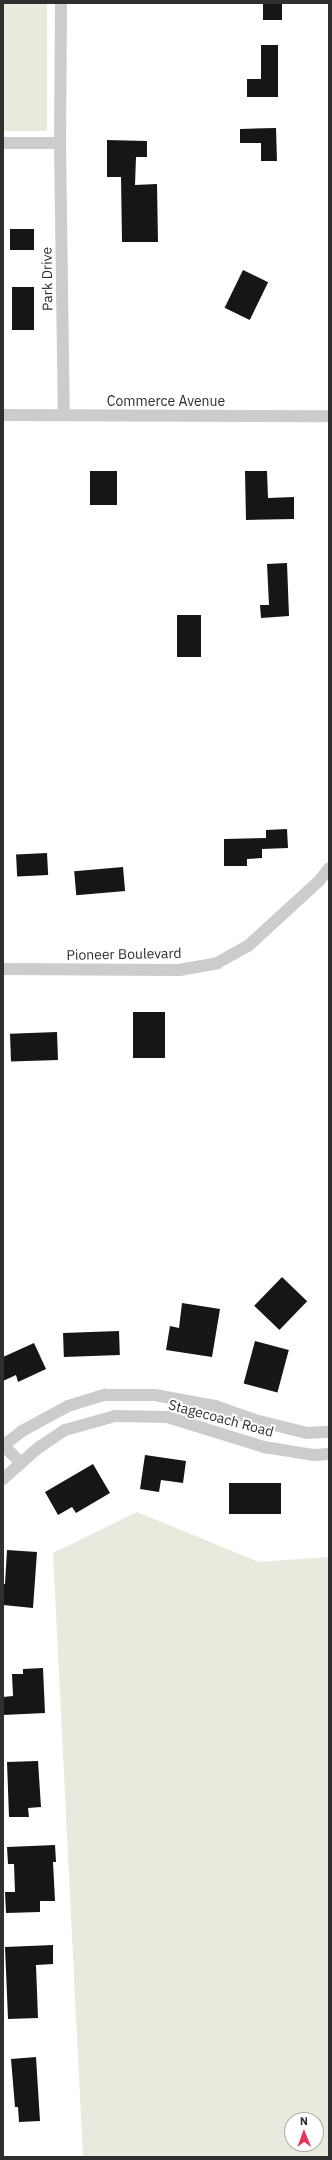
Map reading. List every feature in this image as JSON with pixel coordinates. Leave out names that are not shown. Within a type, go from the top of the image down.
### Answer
[{"type":"street","name":"Park Drive","points":[[61,3],[60,143],[64,415]]},
{"type":"street","points":[[3,143],[60,143]]},
{"type":"street","name":"Commerce Avenue","points":[[3,415],[329,416]]},
{"type":"street","name":"Pioneer Boulevard","points":[[3,970],[178,970],[217,963],[248,946],[319,881],[329,868]]},
{"type":"street","name":"Stagecoach Road","points":[[3,1446],[22,1431],[68,1406],[105,1395],[155,1395],[215,1406],[255,1420],[307,1433],[329,1432]]},
{"type":"street","name":"Stagecoach Road","points":[[3,1479],[38,1448],[65,1430],[115,1416],[167,1417],[264,1447],[314,1455],[329,1454]]},
{"type":"street","points":[[3,1446],[21,1462]]},
{"type":"shaded area","points":[[3,3],[47,3],[47,131],[3,131]]},
{"type":"shaded area","points":[[137,1512],[259,1562],[329,1557],[329,2157],[83,2157],[53,1553]]},
{"type":"building","points":[[263,3],[282,3],[282,20],[263,20]]},
{"type":"building","points":[[261,45],[278,45],[278,97],[247,97],[247,79],[261,79]]},
{"type":"building","points":[[276,128],[277,161],[261,161],[261,143],[240,143],[240,129]]},
{"type":"building","points":[[107,140],[147,141],[147,157],[136,157],[135,185],[157,184],[158,242],[122,242],[121,177],[107,177]]},
{"type":"building","points":[[10,229],[34,229],[34,250],[10,250]]},
{"type":"building","points":[[243,270],[268,282],[250,320],[225,308]]},
{"type":"building","points":[[12,287],[34,287],[34,330],[12,330]]},
{"type":"building","points":[[90,471],[117,471],[117,505],[90,505]]},
{"type":"building","points":[[245,471],[267,471],[268,498],[294,497],[294,519],[246,520]]},
{"type":"building","points":[[287,563],[289,616],[261,618],[260,605],[269,605],[267,564]]},
{"type":"building","points":[[177,615],[201,615],[201,657],[177,657]]},
{"type":"building","points":[[287,829],[288,848],[262,849],[262,858],[247,859],[247,866],[224,866],[224,839],[266,838],[266,830]]},
{"type":"building","points":[[47,853],[48,875],[17,877],[16,855]]},
{"type":"building","points":[[123,867],[125,891],[76,895],[74,871]]},
{"type":"building","points":[[133,1012],[165,1012],[165,1058],[133,1058]]},
{"type":"building","points":[[57,1032],[58,1060],[11,1062],[10,1034]]},
{"type":"building","points":[[282,1277],[307,1301],[279,1330],[254,1306]]},
{"type":"building","points":[[182,1303],[220,1309],[212,1357],[166,1350],[170,1326],[179,1328]]},
{"type":"building","points":[[119,1331],[120,1355],[64,1357],[63,1333]]},
{"type":"building","points":[[255,1341],[289,1350],[277,1393],[244,1384]]},
{"type":"building","points":[[34,1343],[46,1369],[18,1382],[16,1375],[3,1381],[3,1357]]},
{"type":"building","points":[[145,1455],[186,1461],[183,1483],[161,1480],[159,1492],[140,1489]]},
{"type":"building","points":[[93,1464],[110,1493],[76,1513],[72,1507],[58,1515],[45,1492]]},
{"type":"building","points":[[229,1483],[281,1483],[281,1514],[229,1514]]},
{"type":"building","points":[[7,1550],[37,1552],[33,1608],[3,1605],[3,1584],[5,1584]]},
{"type":"building","points":[[43,1668],[45,1713],[3,1715],[3,1697],[13,1696],[12,1674],[23,1674],[23,1669]]},
{"type":"building","points":[[38,1761],[41,1807],[28,1808],[29,1817],[9,1817],[7,1762]]},
{"type":"building","points":[[55,1845],[56,1862],[53,1862],[55,1901],[40,1901],[40,1912],[6,1913],[5,1892],[15,1892],[14,1864],[8,1864],[7,1847]]},
{"type":"building","points":[[53,1945],[53,1964],[36,1965],[38,2018],[8,2019],[5,1947]]},
{"type":"building","points":[[36,2057],[40,2121],[19,2122],[18,2107],[15,2107],[11,2059]]}]
